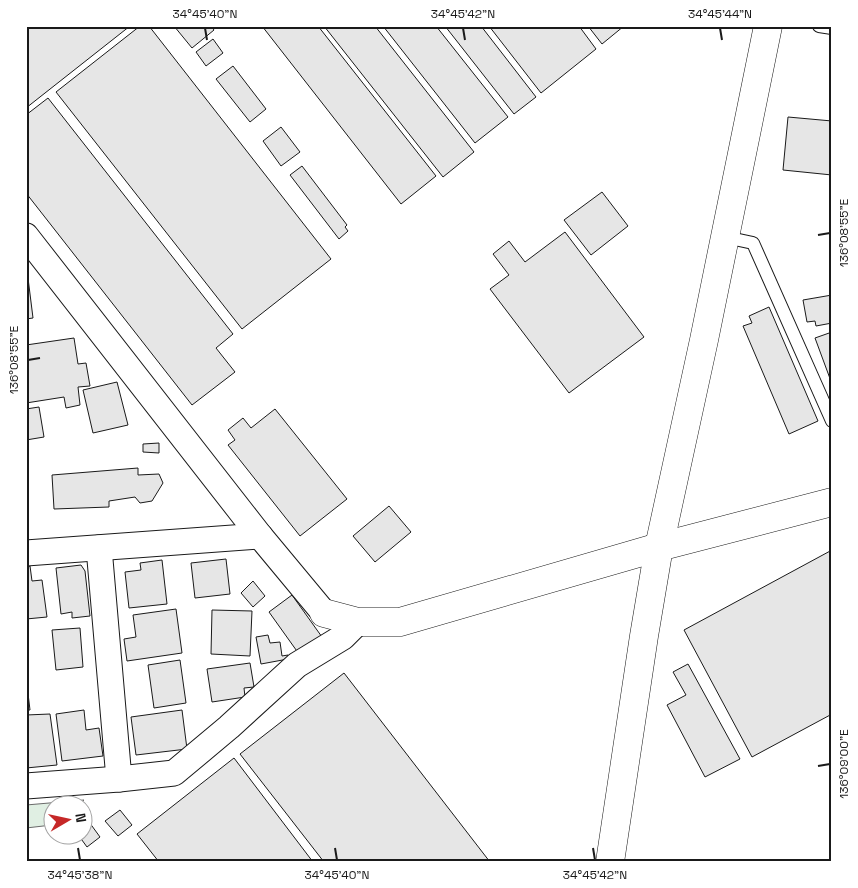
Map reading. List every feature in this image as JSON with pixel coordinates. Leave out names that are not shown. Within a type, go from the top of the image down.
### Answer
[{"type":"street","points":[[610,862],[659,547],[768,26]]},
{"type":"street","points":[[26,236],[260,536],[324,613],[358,622],[400,622],[659,547],[832,502]]},
{"type":"street","points":[[26,553],[260,536]]},
{"type":"street","points":[[99,548],[119,779]]},
{"type":"street","points":[[26,786],[119,779],[174,772],[230,727],[297,665],[343,637],[358,622]]},
{"type":"lane","points":[[818,26],[832,28]]},
{"type":"lane","points":[[725,237],[753,243],[832,421]]},
{"type":"green space","points":[[42,804],[42,826],[26,828],[26,805]]},
{"type":"building","points":[[26,26],[130,26],[26,108]]},
{"type":"building","points":[[140,26],[149,26],[331,259],[242,329],[56,92]]},
{"type":"building","points":[[174,26],[211,26],[214,30],[192,48]]},
{"type":"building","points":[[262,26],[318,26],[436,176],[401,204]]},
{"type":"building","points":[[324,26],[375,26],[474,152],[443,177]]},
{"type":"building","points":[[383,26],[436,26],[508,117],[475,143]]},
{"type":"building","points":[[445,26],[481,26],[536,97],[514,114]]},
{"type":"building","points":[[489,26],[579,26],[596,49],[541,93]]},
{"type":"building","points":[[588,26],[624,26],[602,44]]},
{"type":"building","points":[[213,39],[223,53],[206,66],[196,52]]},
{"type":"building","points":[[233,66],[266,109],[250,122],[216,79]]},
{"type":"building","points":[[48,98],[233,334],[216,348],[235,372],[192,405],[26,193],[26,115]]},
{"type":"building","points":[[788,117],[832,121],[832,175],[783,170]]},
{"type":"building","points":[[281,127],[300,152],[281,166],[263,141]]},
{"type":"building","points":[[302,166],[347,225],[345,227],[348,231],[339,239],[290,175]]},
{"type":"building","points":[[602,192],[628,226],[591,255],[564,220]]},
{"type":"building","points":[[565,232],[644,337],[569,393],[490,289],[509,275],[493,254],[509,241],[525,262]]},
{"type":"building","points":[[28,278],[33,318],[26,319],[26,279]]},
{"type":"building","points":[[832,295],[832,323],[816,326],[815,321],[807,322],[803,300]]},
{"type":"building","points":[[769,307],[818,421],[789,434],[743,326],[752,323],[749,316]]},
{"type":"building","points":[[832,332],[832,384],[815,338]]},
{"type":"building","points":[[74,338],[78,364],[86,363],[90,386],[78,387],[80,405],[66,408],[64,397],[26,403],[26,345]]},
{"type":"building","points":[[117,382],[128,425],[93,433],[83,390]]},
{"type":"building","points":[[39,407],[44,437],[26,440],[26,409]]},
{"type":"building","points":[[275,409],[347,499],[300,536],[228,445],[235,440],[228,430],[243,418],[251,428]]},
{"type":"building","points":[[159,443],[159,453],[143,452],[143,444]]},
{"type":"building","points":[[138,468],[138,475],[159,474],[163,483],[152,501],[140,503],[135,497],[109,501],[109,507],[54,509],[52,475]]},
{"type":"building","points":[[389,506],[411,532],[375,562],[353,536]]},
{"type":"building","points":[[832,550],[832,714],[752,757],[684,630]]},
{"type":"building","points":[[226,559],[230,594],[195,598],[191,563]]},
{"type":"building","points":[[162,560],[167,604],[129,608],[125,572],[141,570],[140,563]]},
{"type":"building","points":[[81,565],[85,571],[90,616],[72,618],[72,612],[61,614],[56,568]]},
{"type":"building","points":[[30,566],[32,581],[42,580],[47,617],[26,619],[26,567]]},
{"type":"building","points":[[253,581],[265,596],[253,607],[241,593]]},
{"type":"building","points":[[292,595],[322,637],[299,654],[269,612]]},
{"type":"building","points":[[176,609],[182,653],[127,661],[124,639],[136,637],[133,615]]},
{"type":"building","points":[[212,610],[252,611],[250,656],[211,654]]},
{"type":"building","points":[[80,628],[83,667],[56,670],[52,630]]},
{"type":"building","points":[[268,635],[270,643],[280,642],[282,656],[288,655],[288,659],[261,664],[256,637]]},
{"type":"building","points":[[180,660],[186,703],[154,708],[148,665]]},
{"type":"building","points":[[250,663],[254,687],[244,688],[245,697],[212,702],[207,669]]},
{"type":"building","points":[[688,664],[740,759],[705,777],[667,705],[686,695],[673,672]]},
{"type":"building","points":[[344,673],[490,862],[324,862],[240,754]]},
{"type":"building","points":[[26,677],[30,710],[26,710]]},
{"type":"building","points":[[84,710],[86,730],[99,728],[103,756],[62,761],[56,714]]},
{"type":"building","points":[[182,710],[187,749],[136,755],[131,717]]},
{"type":"building","points":[[50,714],[57,765],[26,768],[26,715]]},
{"type":"building","points":[[234,758],[313,862],[159,862],[137,834]]},
{"type":"building","points":[[120,810],[132,825],[118,836],[105,821]]},
{"type":"building","points":[[92,826],[100,837],[92,843]]}]
